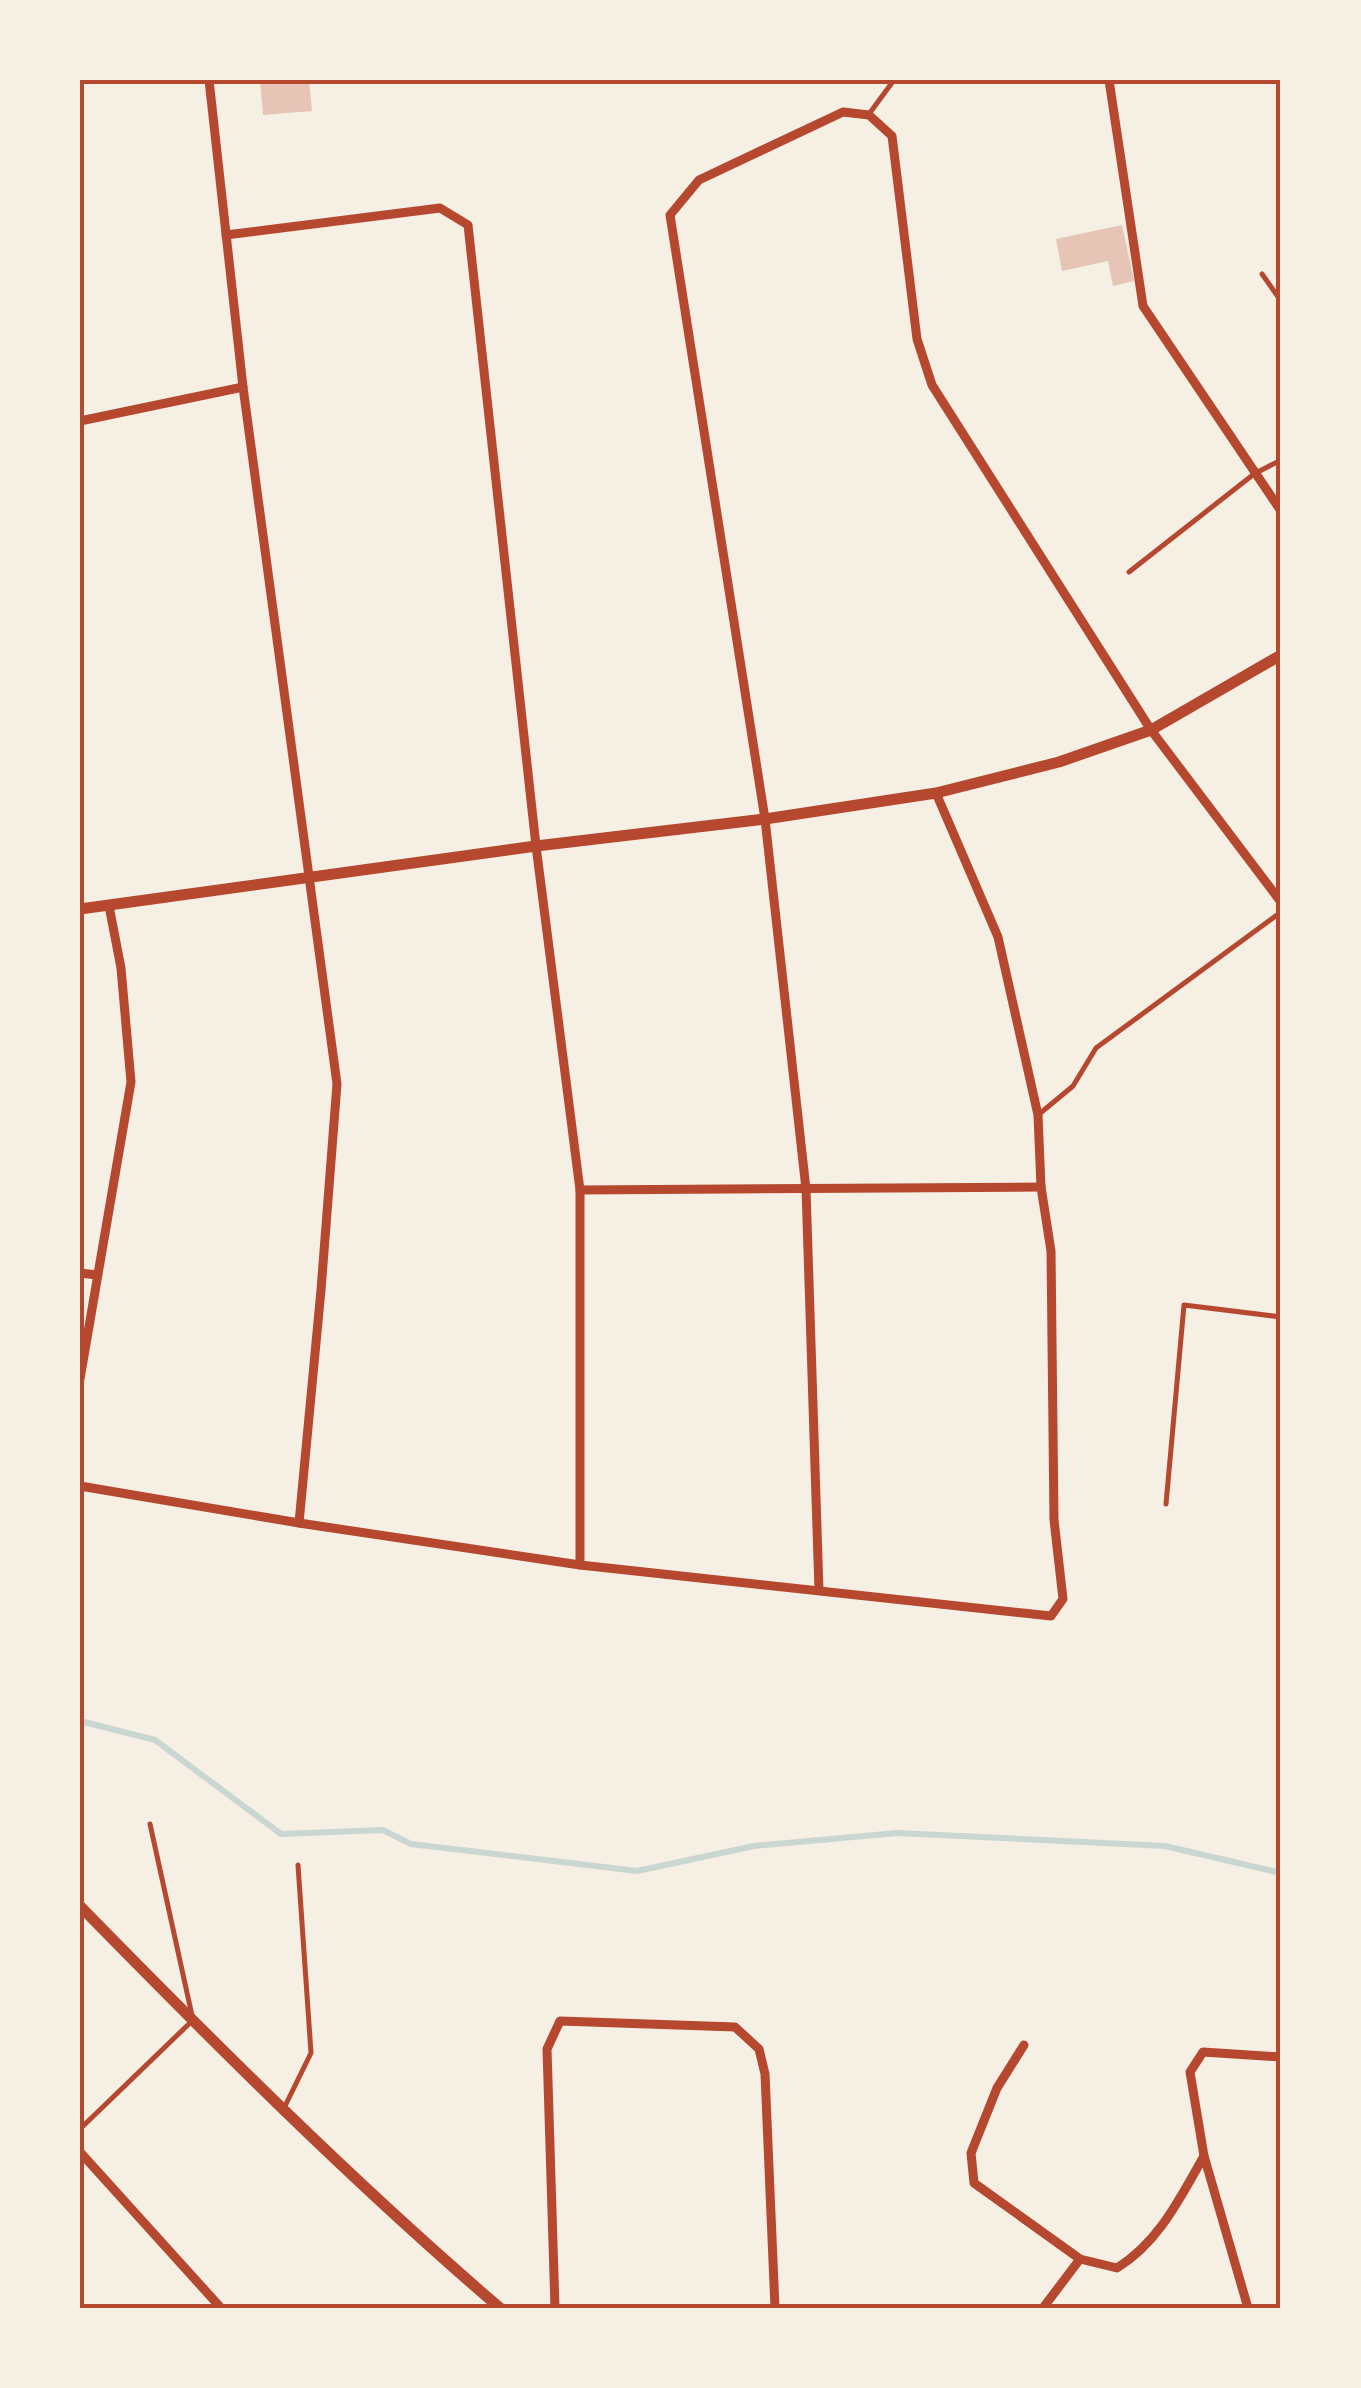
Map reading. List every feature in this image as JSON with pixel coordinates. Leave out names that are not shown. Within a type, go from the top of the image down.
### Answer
[{"type":"street","points":[[209,80],[244,386],[337,1084],[322,1290],[298,1523]]},
{"type":"street","points":[[1109,80],[1143,306],[1281,511]]},
{"type":"street","points":[[819,1590],[806,1189],[765,819],[670,216],[699,180],[843,112],[869,115],[892,136],[917,338],[932,385],[1151,730],[1281,902]]},
{"type":"street","points":[[226,235],[440,208],[468,225],[536,846],[580,1190],[580,1565]]},
{"type":"street","points":[[80,421],[244,386]]},
{"type":"street","points":[[80,909],[936,793],[1059,762],[1151,730],[1281,654]]},
{"type":"street","points":[[80,1486],[580,1565],[1050,1616],[1062,1598],[1054,1520],[1051,1251],[1038,1115],[998,937],[936,793]]},
{"type":"street","points":[[80,1378],[131,1082],[121,968],[110,906]]},
{"type":"street","points":[[580,1190],[1042,1187]]},
{"type":"street","points":[[80,1274],[98,1275]]},
{"type":"street","points":[[80,1906],[411,2232],[500,2308]]},
{"type":"street","points":[[556,2308],[547,2049],[560,2021],[735,2027],[758,2049],[765,2074],[774,2308]]},
{"type":"street","points":[[1024,2045],[997,2088],[971,2154],[974,2183],[1080,2259],[1117,2268],[1136,2256],[1167,2220],[1204,2156]]},
{"type":"street","points":[[1248,2308],[1204,2156],[1190,2072],[1203,2052],[1281,2057]]},
{"type":"street","points":[[80,2152],[221,2308]]},
{"type":"street","points":[[1043,2308],[1080,2259]]},
{"type":"lane","points":[[869,115],[894,80]]},
{"type":"lane","points":[[1262,274],[1281,301]]},
{"type":"lane","points":[[1129,572],[1254,474],[1281,460]]},
{"type":"lane","points":[[1038,1115],[1073,1086],[1096,1048],[1281,912]]},
{"type":"lane","points":[[1166,1504],[1184,1305],[1281,1318]]},
{"type":"lane","points":[[80,2129],[193,2020],[150,1824]]},
{"type":"lane","points":[[284,2108],[311,2053],[298,1866]]},
{"type":"building","points":[[260,80],[309,80],[312,111],[263,115]]},
{"type":"building","points":[[1122,225],[1134,281],[1113,286],[1108,261],[1062,271],[1056,239]]},
{"type":"waterway","points":[[80,1721],[155,1740],[281,1834],[383,1830],[411,1844],[637,1871],[754,1846],[897,1833],[1165,1846],[1281,1873]]}]
